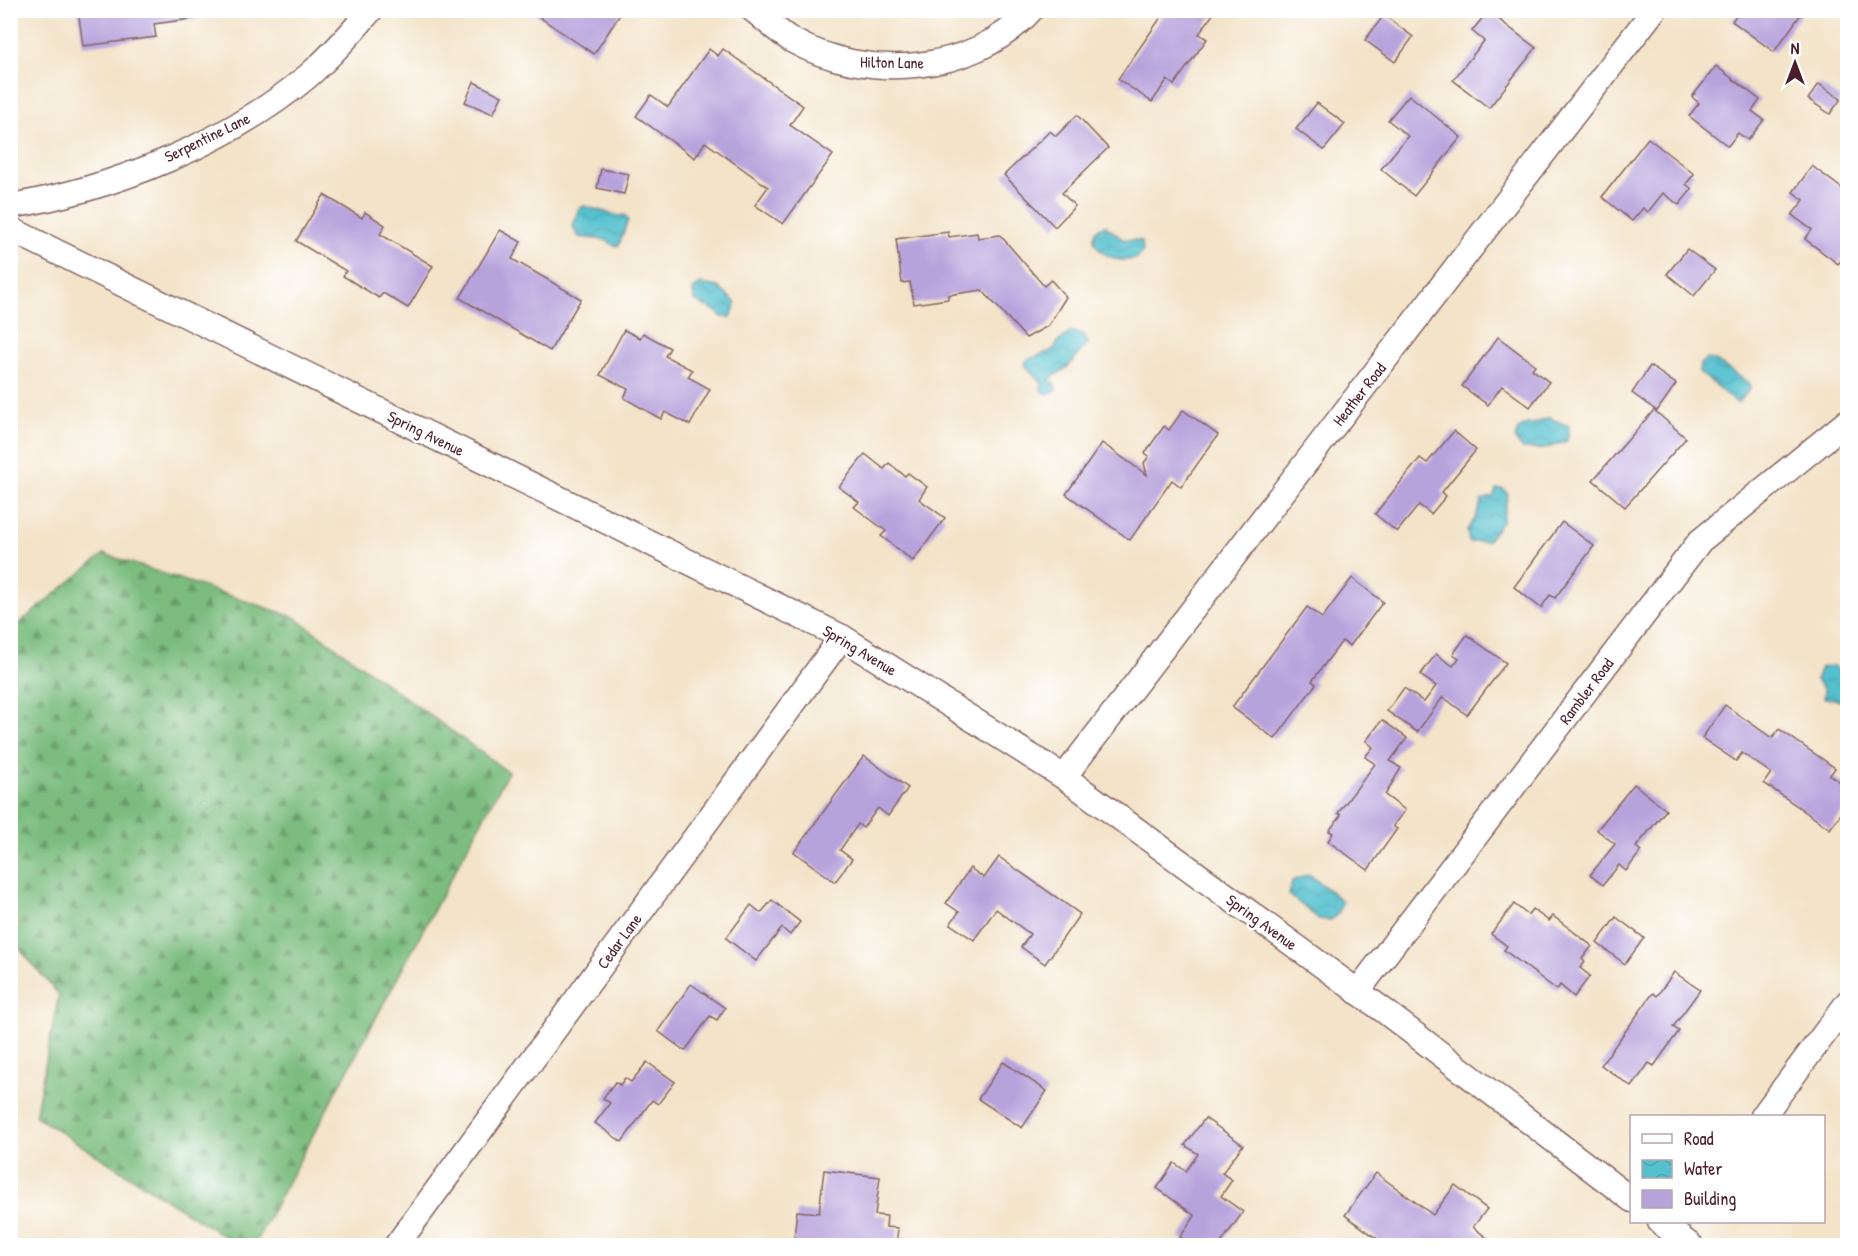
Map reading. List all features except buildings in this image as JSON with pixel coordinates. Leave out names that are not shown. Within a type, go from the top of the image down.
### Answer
[{"type":"street","name":"Serpentine Lane","points":[[10,206],[82,190],[132,172],[230,128],[279,98],[307,76],[371,10]]},
{"type":"street","name":"Hilton Lane","points":[[753,10],[792,41],[831,56],[882,66],[921,66],[955,57],[993,42],[1011,31],[1031,10]]},
{"type":"street","name":"Heather Road","points":[[1064,777],[1654,10]]},
{"type":"street","name":"Spring Avenue","points":[[10,229],[842,637],[1064,777],[1357,992],[1630,1198]]},
{"type":"street","name":"Rambler Road","points":[[1357,992],[1700,541],[1848,421]]},
{"type":"street","name":"Cedar Lane","points":[[396,1245],[842,637]]},
{"type":"street","points":[[1763,1115],[1848,1002]]},
{"type":"green space","points":[[104,554],[294,617],[508,772],[254,1245],[238,1245],[35,1116],[59,995],[11,939],[11,630]]},
{"type":"water","points":[[584,206],[619,216],[625,215],[628,220],[619,245],[615,246],[606,240],[579,237],[573,227],[578,210]]},
{"type":"water","points":[[1105,225],[1122,239],[1142,241],[1143,251],[1138,258],[1116,259],[1097,247],[1094,235]]},
{"type":"water","points":[[701,284],[718,287],[736,303],[731,317],[722,317],[694,299],[693,289]]},
{"type":"water","points":[[1071,332],[1083,334],[1088,343],[1068,367],[1049,379],[1054,383],[1056,390],[1047,394],[1041,390],[1042,383],[1025,365],[1027,360],[1053,350],[1059,341]]},
{"type":"water","points":[[1707,359],[1714,360],[1749,383],[1750,389],[1737,403],[1699,372],[1700,364]]},
{"type":"water","points":[[1549,418],[1569,426],[1567,441],[1544,449],[1523,449],[1515,439],[1518,430],[1526,424]]},
{"type":"water","points":[[1496,489],[1503,489],[1508,494],[1502,522],[1487,541],[1469,542],[1467,530],[1475,519],[1482,500],[1494,496]]},
{"type":"water","points":[[1833,666],[1847,678],[1847,704],[1835,699],[1824,698],[1824,689],[1816,680],[1821,667]]},
{"type":"water","points":[[1309,874],[1342,901],[1339,912],[1331,920],[1319,919],[1289,895],[1292,881]]}]
